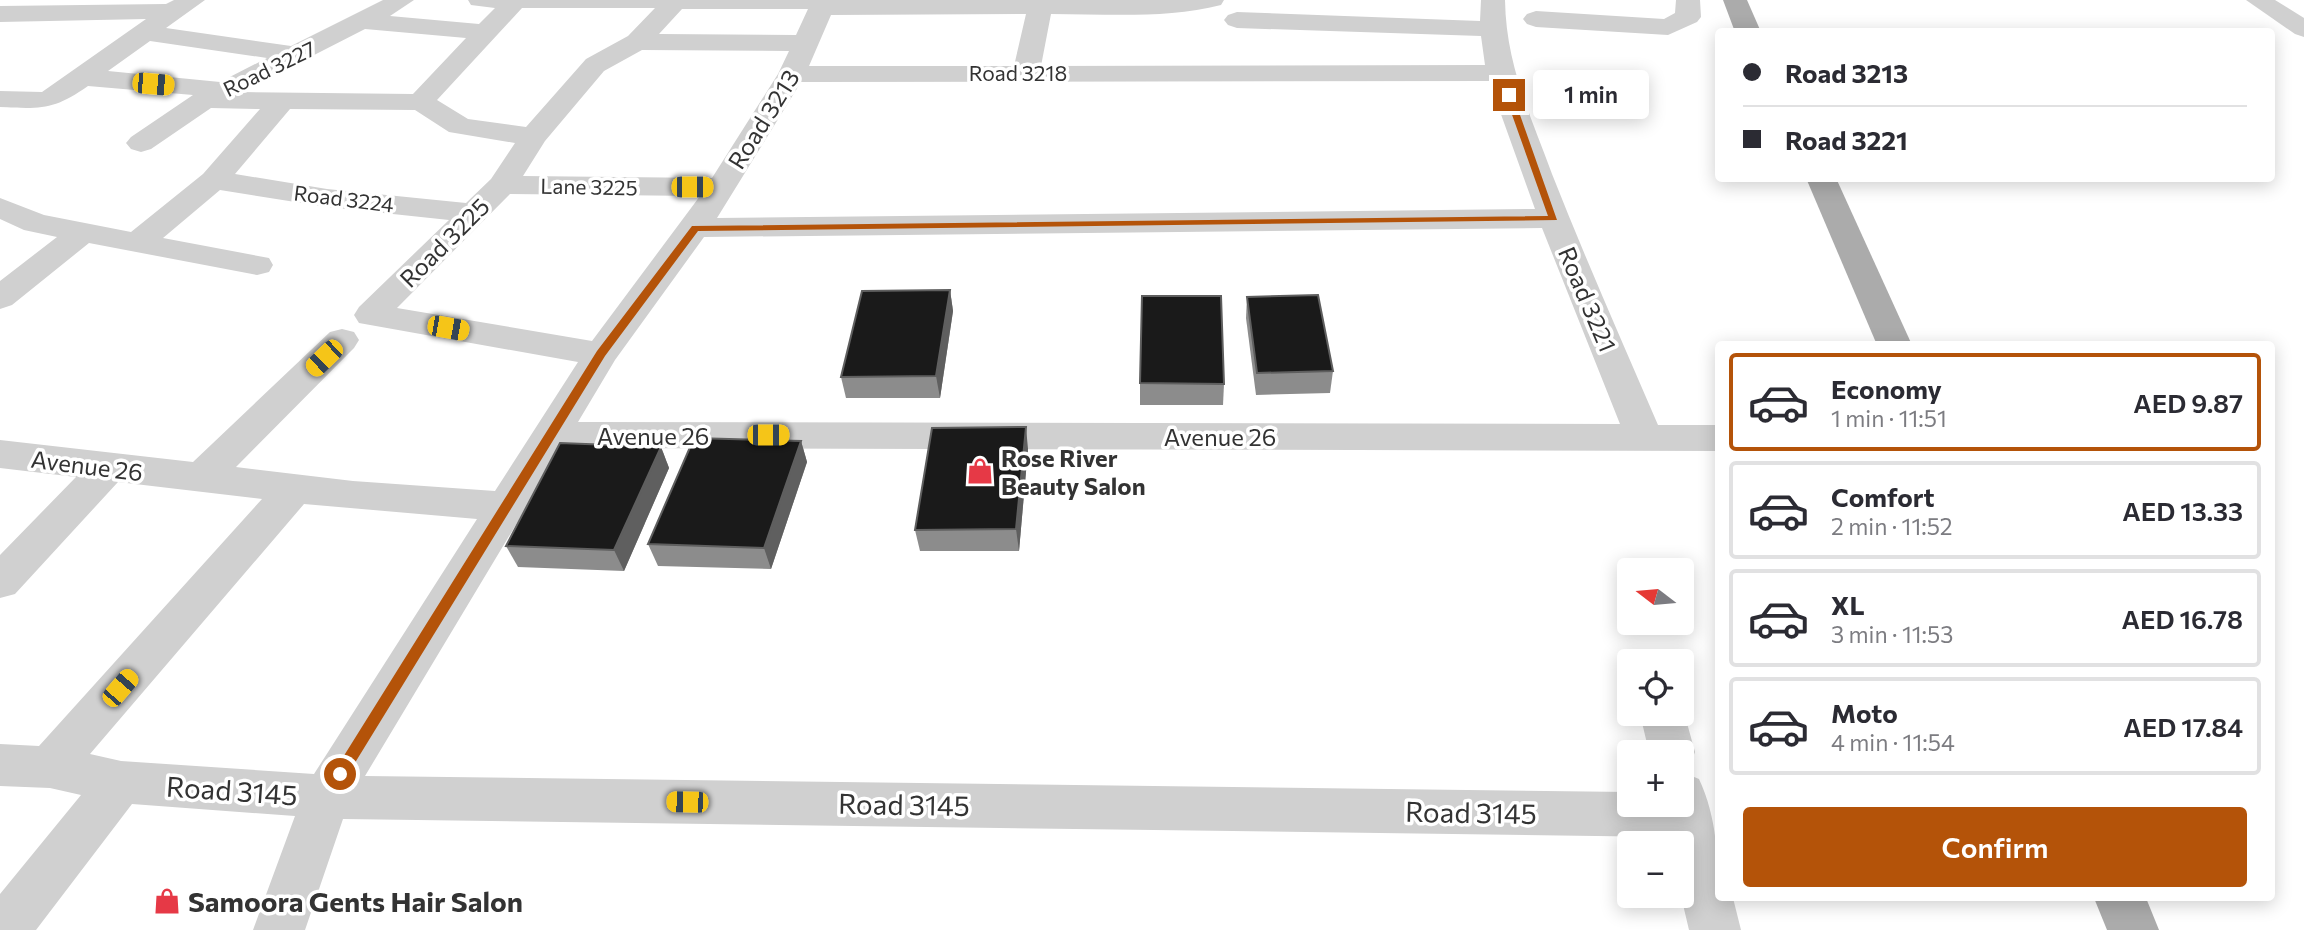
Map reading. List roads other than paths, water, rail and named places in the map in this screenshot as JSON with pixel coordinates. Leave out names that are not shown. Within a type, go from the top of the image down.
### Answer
[{"type":"main road","points":[[1735,0],[1746,28]]},
{"type":"main road","points":[[1760,0],[1770,28]]},
{"type":"main road","points":[[1823,182],[1893,341]]},
{"type":"main road","points":[[2121,901],[2133,930]]},
{"type":"street","name":"Road 3227","points":[[141,144],[214,95],[299,55],[402,0]]},
{"type":"street","points":[[480,0],[1168,6],[1211,0],[1231,10],[1237,20],[1244,72]]},
{"type":"street","points":[[1536,19],[1668,27],[1688,18],[1688,0]]},
{"type":"street","points":[[2259,0],[2304,29]]},
{"type":"street","points":[[420,102],[515,1]]},
{"type":"street","name":"Road 3225","points":[[601,354],[372,315],[502,185],[533,136],[595,65],[638,42],[693,2]]},
{"type":"street","name":"Road 3213","points":[[279,930],[326,797],[509,507],[601,354],[695,228],[792,74],[824,3]]},
{"type":"street","points":[[1026,72],[1042,3]]},
{"type":"street","points":[[0,13],[182,5]]},
{"type":"street","points":[[0,99],[47,101],[182,5]]},
{"type":"street","points":[[1237,20],[1493,14]]},
{"type":"street","name":"Road 3221","points":[[1493,14],[1500,73],[1554,218],[1644,436]]},
{"type":"street","points":[[363,21],[486,32]]},
{"type":"street","points":[[145,33],[299,55]]},
{"type":"street","points":[[638,42],[808,43]]},
{"type":"street","name":"Road 3218","points":[[792,74],[1500,73]]},
{"type":"street","points":[[82,77],[281,102],[420,102],[431,106],[459,126],[533,136]]},
{"type":"street","points":[[137,243],[214,180],[281,102]]},
{"type":"street","name":"Road 3224","points":[[214,180],[327,198],[474,213]]},
{"type":"street","name":"Lane 3225","points":[[502,185],[719,187]]},
{"type":"street","points":[[0,207],[35,223],[257,265]]},
{"type":"street","points":[[695,228],[1554,218]]},
{"type":"street","points":[[0,298],[83,232]]},
{"type":"street","points":[[201,478],[342,340]]},
{"type":"street","name":"Avenue 26","points":[[553,435],[1715,438]]},
{"type":"street","name":"Avenue 26","points":[[0,454],[294,489],[509,507]]},
{"type":"street","points":[[0,582],[108,468]]},
{"type":"street","points":[[50,767],[294,489]]},
{"type":"street","name":"Road 3145","points":[[0,765],[50,767],[121,782],[326,797],[1617,804]]},
{"type":"street","points":[[5,930],[121,782]]},
{"type":"street","name":"Road 3145","points":[[1687,817],[1715,930]]},
{"type":"place","name":"Rose River Beauty Salon","points":[[980,471]]},
{"type":"place","name":"Samoora Gents Hair Salon","points":[[167,901]]}]
